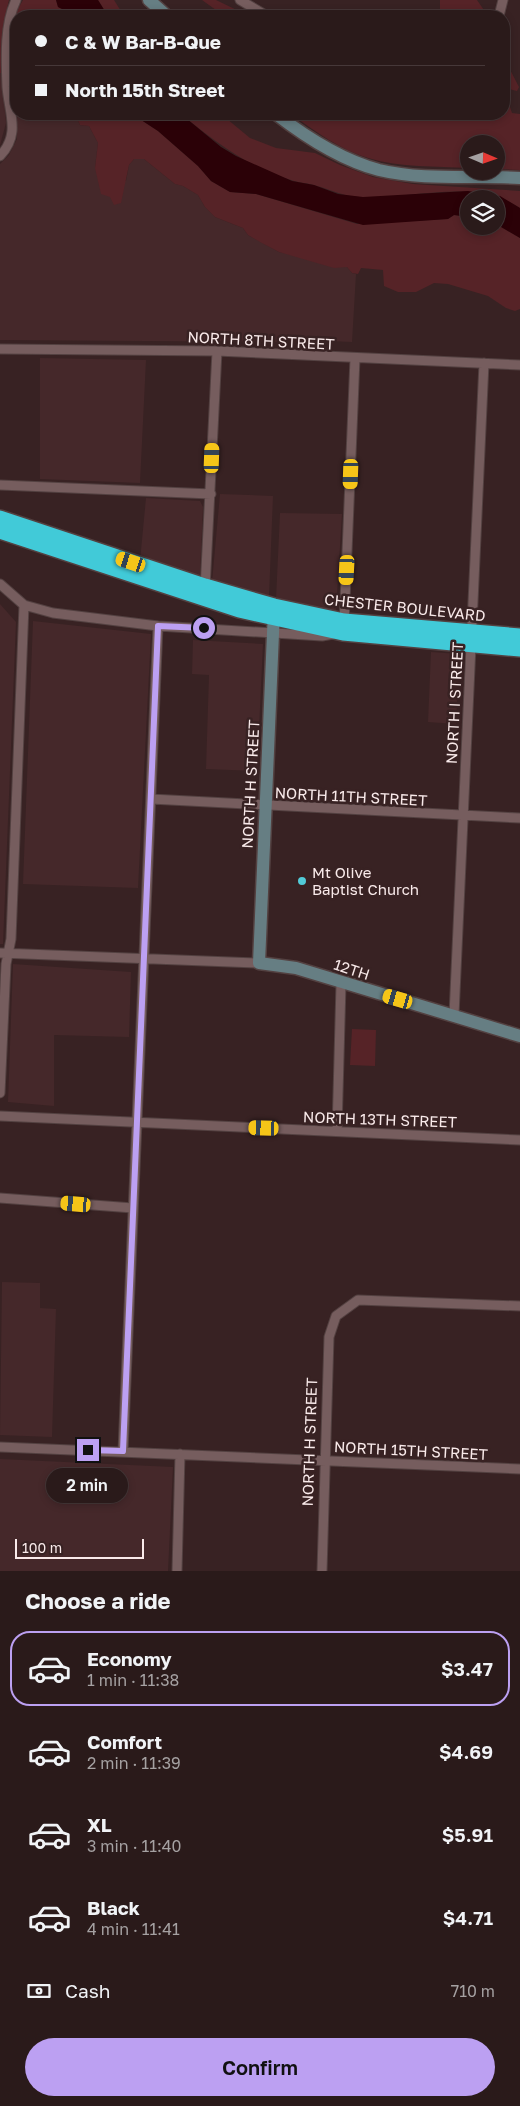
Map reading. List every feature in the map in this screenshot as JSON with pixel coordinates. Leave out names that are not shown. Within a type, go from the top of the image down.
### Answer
[{"type":"highway","name":"CHESTER BOULEVARD","points":[[0,518],[205,592]]},
{"type":"highway","name":"CHESTER BOULEVARD","points":[[0,531],[274,612],[344,627],[471,639],[520,649]]},
{"type":"highway","name":"CHESTER BOULEVARD","points":[[471,639],[520,636]]},
{"type":"street","points":[[149,0],[160,10]]},
{"type":"street","points":[[243,0],[258,10]]},
{"type":"street","points":[[10,18],[7,85],[10,102]]},
{"type":"street","points":[[0,156],[10,141],[14,125],[13,120]]},
{"type":"street","points":[[285,120],[329,149],[353,161],[380,170],[408,174],[520,178]]},
{"type":"street","name":"NORTH 8TH STREET","points":[[0,349],[217,351],[520,365]]},
{"type":"street","points":[[205,592],[217,351]]},
{"type":"street","points":[[344,627],[355,358]]},
{"type":"street","name":"NORTH I STREET","points":[[454,1015],[484,363]]},
{"type":"street","points":[[0,485],[211,494]]},
{"type":"street","points":[[0,584],[24,605],[11,940],[4,953],[0,1093]]},
{"type":"street","name":"CHESTER BOULEVARD","points":[[24,605],[86,618],[158,626],[322,636],[344,627]]},
{"type":"street","name":"NORTH H STREET","points":[[259,963],[274,612]]},
{"type":"street","points":[[123,1451],[158,626]]},
{"type":"street","name":"NORTH 11TH STREET","points":[[150,799],[520,818]]},
{"type":"street","points":[[4,953],[259,963]]},
{"type":"street","name":"12TH","points":[[259,963],[296,968],[341,984],[454,1015],[520,1036]]},
{"type":"street","points":[[337,1131],[341,984]]},
{"type":"street","name":"NORTH 13TH STREET","points":[[0,1116],[520,1140]]},
{"type":"street","points":[[0,1198],[133,1208]]},
{"type":"street","name":"NORTH H STREET","points":[[322,1571],[329,1337],[336,1316],[358,1300],[520,1306]]},
{"type":"street","name":"NORTH 15TH STREET","points":[[0,1447],[520,1469]]},
{"type":"street","points":[[177,1571],[180,1454]]},
{"type":"shaded area","points":[[0,0],[9,0],[4,21],[2,73],[0,73]]},
{"type":"shaded area","points":[[23,0],[56,0],[58,7],[64,10],[17,10]]},
{"type":"shaded area","points":[[56,0],[98,0],[104,10],[64,10],[58,7]]},
{"type":"shaded area","points":[[98,0],[114,0],[120,10],[104,10]]},
{"type":"shaded area","points":[[202,0],[216,0],[237,10],[216,10]]},
{"type":"shaded area","points":[[440,0],[477,0],[484,10],[440,10]]},
{"type":"shaded area","points":[[510,70],[519,87],[517,91],[510,89]]},
{"type":"shaded area","points":[[0,73],[2,73],[6,123],[0,145]]},
{"type":"shaded area","points":[[510,107],[512,113],[520,114],[520,170],[505,169],[505,135],[460,135],[460,168],[393,164],[358,155],[338,145],[300,120],[510,120]]},
{"type":"shaded area","points":[[17,120],[78,120],[80,125],[89,126],[98,143],[95,168],[126,181],[129,165],[134,159],[144,159],[175,184],[183,186],[198,195],[205,207],[215,217],[243,228],[248,235],[279,252],[347,267],[352,273],[356,274],[352,342],[285,339],[285,342],[0,340],[0,164],[9,155],[17,139]]},
{"type":"shaded area","points":[[78,120],[141,120],[158,131],[198,166],[211,181],[230,192],[256,194],[357,224],[448,219],[454,215],[460,216],[460,235],[505,235],[505,229],[520,238],[520,309],[515,311],[506,308],[488,296],[448,284],[434,283],[416,292],[398,292],[384,286],[383,270],[361,268],[358,274],[352,273],[347,267],[334,268],[279,252],[248,235],[243,228],[215,217],[205,207],[198,195],[183,186],[175,184],[144,159],[134,159],[129,165],[121,203],[114,205],[110,197],[101,194],[95,168],[98,143],[89,126],[80,125]]},
{"type":"shaded area","points":[[141,120],[188,120],[221,147],[236,156],[292,181],[314,185],[338,194],[363,197],[460,191],[460,216],[454,215],[448,219],[363,225],[256,194],[230,192],[211,181],[198,166],[158,131]]},
{"type":"shaded area","points":[[188,120],[228,120],[250,138],[276,148],[315,153],[340,165],[373,177],[413,184],[505,190],[460,190],[460,192],[354,197],[276,175],[246,161],[219,144]]},
{"type":"shaded area","points":[[505,190],[520,191],[520,208],[505,201]]},
{"type":"shaded area","points":[[505,199],[520,208],[520,238],[505,229]]},
{"type":"shaded area","points":[[40,358],[146,360],[140,483],[40,479]]},
{"type":"shaded area","points":[[220,494],[273,496],[269,597],[212,582]]},
{"type":"shaded area","points":[[146,498],[200,501],[203,507],[200,574],[197,578],[140,561]]},
{"type":"shaded area","points":[[280,513],[342,514],[336,611],[276,599]]},
{"type":"shaded area","points":[[0,604],[16,622],[3,944],[0,944]]},
{"type":"shaded area","points":[[33,621],[151,634],[138,888],[23,884]]},
{"type":"shaded area","points":[[193,640],[263,644],[257,771],[206,769],[209,675],[192,674]]},
{"type":"shaded area","points":[[431,652],[459,654],[456,724],[428,722]]},
{"type":"shaded area","points":[[13,964],[131,972],[129,1037],[54,1035],[54,1106],[8,1102]]},
{"type":"shaded area","points":[[352,1029],[376,1030],[375,1066],[350,1065]]},
{"type":"shaded area","points":[[2,1282],[40,1283],[40,1308],[56,1309],[52,1437],[0,1435]]},
{"type":"shaded area","points":[[0,1459],[173,1467],[168,1571],[0,1571]]},
{"type":"place","name":"Mt Olive Baptist Church","points":[[302,881]]},
{"type":"route","points":[[88,1450],[123,1451],[158,626],[204,628]]}]
